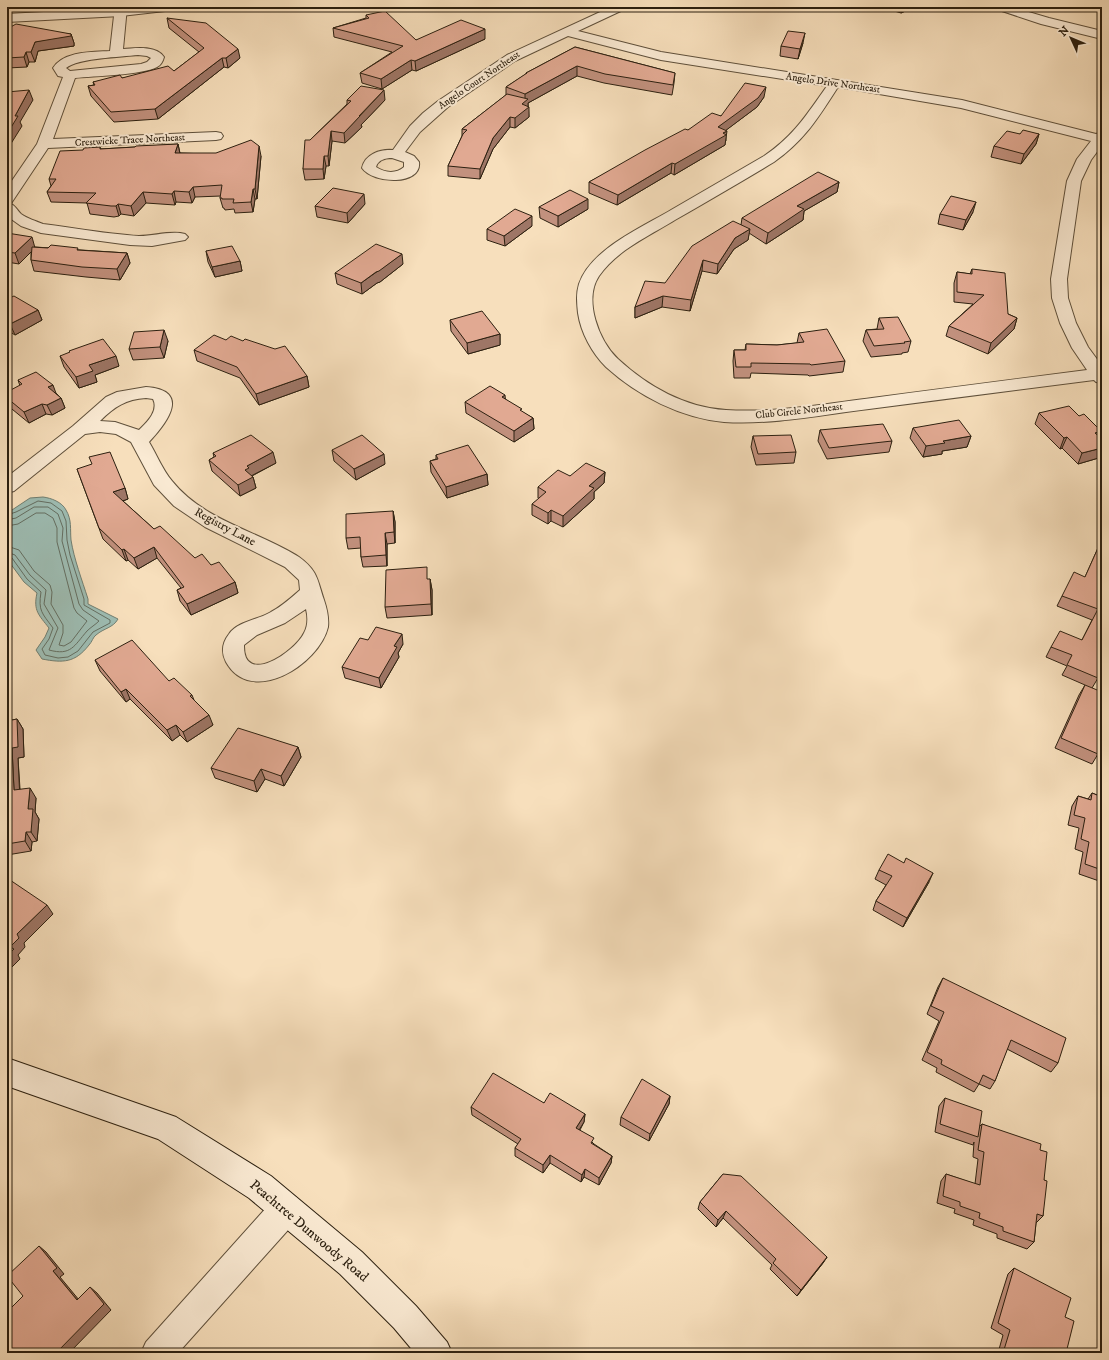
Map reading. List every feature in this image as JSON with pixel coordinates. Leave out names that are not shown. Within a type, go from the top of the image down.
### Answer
[{"type":"street","points":[[7,18],[165,7]]},
{"type":"street","name":"Angelo Court Northeast","points":[[397,154],[415,129],[443,104],[511,58],[621,7]]},
{"type":"street","points":[[1000,7],[1045,21],[1102,35]]},
{"type":"street","points":[[116,54],[120,9]]},
{"type":"street","name":"Angelo Drive Northeast","points":[[566,32],[661,56],[962,104],[1101,137]]},
{"type":"street","points":[[147,52],[155,54],[158,57],[158,61],[152,65],[141,68],[70,75],[63,73],[59,68],[66,62],[73,59],[147,52]]},
{"type":"street","points":[[7,200],[44,144],[70,75]]},
{"type":"street","name":"Club Circle Northeast","points":[[835,83],[802,131],[785,148],[769,159],[626,243],[604,260],[592,275],[585,290],[585,312],[592,336],[600,350],[611,363],[642,387],[665,399],[690,409],[724,416],[788,414],[1100,376]]},
{"type":"street","name":"Crestwicke Trace Northeast","points":[[44,144],[216,136]]},
{"type":"street","points":[[1100,376],[1080,348],[1068,323],[1060,298],[1059,279],[1074,181],[1084,159],[1101,137]]},
{"type":"street","points":[[7,207],[16,217],[26,223],[41,228],[130,240],[152,241],[180,237]]},
{"type":"street","points":[[7,487],[80,430],[107,405],[116,399],[137,392],[147,392],[161,396],[163,400],[164,406],[159,418],[140,441],[127,432],[109,428],[90,426],[80,430]]},
{"type":"street","name":"Registry Lane","points":[[140,441],[158,477],[185,505],[203,517],[287,558],[301,569],[308,578],[311,592]]},
{"type":"street","name":"Peachtree Dunwoody Road","points":[[7,1072],[166,1127],[260,1187],[351,1263],[405,1317],[436,1353]]},
{"type":"street","points":[[157,1353],[286,1209]]},
{"type":"water","points":[[43,497],[53,499],[59,503],[64,507],[68,514],[72,547],[88,599],[88,604],[118,619],[114,624],[95,636],[90,644],[79,655],[62,661],[42,659],[36,650],[49,628],[36,609],[37,593],[24,582],[7,559],[7,512],[30,498]]},
{"type":"building","points":[[385,11],[416,40],[461,20],[485,29],[415,61],[411,60],[381,79],[360,73],[403,46],[333,28],[369,18],[366,15]]},
{"type":"building","points":[[167,18],[206,23],[238,49],[226,58],[222,58],[155,109],[111,112],[88,86],[95,85],[93,82],[120,75],[122,78],[168,66],[174,71],[204,48]]},
{"type":"building","points":[[16,24],[71,34],[71,36],[35,42],[31,52],[26,52],[24,57],[7,58],[7,29]]},
{"type":"building","points":[[788,31],[805,33],[800,49],[781,46]]},
{"type":"building","points":[[575,47],[675,73],[673,85],[605,74],[577,66],[525,94],[506,87],[526,73]]},
{"type":"building","points":[[745,83],[766,87],[758,98],[718,127],[727,131],[723,133],[726,135],[675,164],[672,163],[618,195],[589,182],[645,150],[685,129],[688,130],[712,113],[721,116]]},
{"type":"building","points":[[361,86],[384,90],[344,133],[331,131],[328,156],[324,156],[323,169],[303,169],[305,140],[310,140],[351,101],[347,100]]},
{"type":"building","points":[[29,90],[15,116],[18,116],[7,134],[7,92]]},
{"type":"building","points":[[507,94],[528,99],[522,104],[529,107],[515,118],[510,117],[493,138],[480,169],[448,166],[463,134],[467,130],[462,129]]},
{"type":"building","points":[[1023,130],[1039,134],[1024,154],[994,146],[1007,131],[1020,134]]},
{"type":"building","points":[[251,140],[259,146],[255,189],[253,189],[251,202],[233,203],[234,199],[220,198],[222,185],[193,187],[189,192],[174,191],[172,194],[143,192],[131,206],[118,204],[116,206],[111,206],[86,203],[96,193],[47,192],[56,179],[49,179],[60,151],[83,150],[84,148],[100,147],[100,149],[178,144],[175,153],[216,153]]},
{"type":"building","points":[[818,172],[839,182],[797,206],[804,209],[768,233],[742,218]]},
{"type":"building","points":[[333,188],[364,194],[347,213],[315,206]]},
{"type":"building","points":[[570,190],[588,199],[558,216],[539,207]]},
{"type":"building","points":[[951,196],[976,202],[966,220],[940,214]]},
{"type":"building","points":[[515,209],[532,216],[504,236],[487,229]]},
{"type":"building","points":[[733,221],[750,229],[735,238],[718,264],[703,260],[691,300],[663,296],[635,307],[645,281],[665,283],[692,246]]},
{"type":"building","points":[[7,233],[32,237],[15,253],[7,252]]},
{"type":"building","points":[[376,244],[402,254],[361,283],[335,273]]},
{"type":"building","points":[[51,245],[78,248],[77,250],[127,253],[117,269],[82,267],[31,260],[32,247],[48,248]]},
{"type":"building","points":[[232,246],[240,261],[212,267],[206,251]]},
{"type":"building","points":[[972,269],[1005,273],[1008,314],[1017,318],[991,343],[949,326],[984,295],[957,292],[957,272],[972,274]]},
{"type":"building","points":[[14,296],[38,310],[10,324],[7,322],[7,299]]},
{"type":"building","points":[[482,311],[500,334],[467,343],[450,320]]},
{"type":"building","points":[[898,317],[911,341],[874,346],[866,330],[884,329],[879,318]]},
{"type":"building","points":[[827,329],[845,361],[811,365],[751,363],[751,367],[736,367],[734,350],[746,350],[746,344],[777,345],[804,342],[799,333]]},
{"type":"building","points":[[164,330],[160,347],[129,349],[134,332]]},
{"type":"building","points":[[214,335],[226,340],[231,336],[243,341],[245,339],[275,349],[285,346],[307,376],[256,394],[237,367],[194,350]]},
{"type":"building","points":[[103,339],[116,356],[89,365],[93,371],[76,377],[60,356],[70,352],[69,351]]},
{"type":"building","points":[[36,372],[53,385],[48,387],[61,398],[47,405],[42,404],[24,412],[7,398],[7,392],[22,384],[18,380]]},
{"type":"building","points":[[490,386],[505,395],[502,397],[522,409],[520,410],[533,418],[514,431],[465,402]]},
{"type":"building","points":[[1069,406],[1079,416],[1084,414],[1101,431],[1095,433],[1102,439],[1102,448],[1082,453],[1067,437],[1064,438],[1039,413]]},
{"type":"building","points":[[959,420],[971,436],[943,441],[945,443],[926,446],[913,428]]},
{"type":"building","points":[[883,424],[892,441],[829,448],[820,430]]},
{"type":"building","points":[[251,435],[273,452],[247,466],[249,468],[245,470],[253,477],[238,485],[209,460],[216,456],[213,453]]},
{"type":"building","points":[[362,435],[384,454],[354,469],[332,450]]},
{"type":"building","points":[[791,435],[796,452],[758,454],[753,436]]},
{"type":"building","points":[[468,445],[487,474],[446,487],[430,461],[438,459],[436,455]]},
{"type":"building","points":[[110,452],[125,488],[113,492],[154,529],[160,526],[195,558],[202,554],[211,565],[219,562],[235,582],[187,604],[177,590],[184,587],[154,547],[134,558],[124,549],[122,550],[99,528],[77,469],[92,464],[89,457]]},
{"type":"building","points":[[586,463],[605,472],[589,486],[594,488],[563,516],[551,510],[548,513],[532,504],[546,492],[538,487],[558,470],[570,476]]},
{"type":"building","points":[[393,511],[394,532],[385,533],[386,555],[361,557],[360,537],[346,538],[346,514]]},
{"type":"building","points":[[1102,539],[1102,669],[1098,678],[1067,665],[1072,655],[1051,647],[1060,631],[1082,640],[1098,609],[1062,596],[1074,572],[1085,577]]},
{"type":"building","points":[[427,567],[427,579],[430,579],[431,604],[385,607],[386,570]]},
{"type":"building","points":[[376,627],[402,634],[394,646],[397,647],[379,678],[342,667],[360,638],[368,640]]},
{"type":"building","points":[[132,640],[169,681],[174,678],[192,695],[190,696],[209,715],[183,732],[176,725],[167,730],[126,689],[121,692],[95,660]]},
{"type":"building","points":[[1085,685],[1102,692],[1102,743],[1098,754],[1061,738]]},
{"type":"building","points":[[17,719],[18,747],[12,748],[14,790],[30,788],[28,809],[33,809],[31,832],[26,832],[25,841],[7,844],[7,721]]},
{"type":"building","points":[[238,728],[298,747],[281,776],[261,769],[254,781],[211,768]]},
{"type":"building","points":[[1092,793],[1102,797],[1102,870],[1085,864],[1089,842],[1081,839],[1085,818],[1074,815],[1078,796],[1091,800]]},
{"type":"building","points":[[888,854],[904,863],[906,858],[933,873],[907,918],[876,901],[892,876],[879,870]]},
{"type":"building","points":[[10,880],[47,905],[17,934],[19,938],[10,947],[14,949],[7,956],[7,883]]},
{"type":"building","points":[[943,978],[1066,1038],[1058,1063],[1011,1040],[995,1081],[983,1075],[979,1084],[941,1064],[942,1060],[927,1052],[944,1012],[931,1006]]},
{"type":"building","points":[[493,1073],[544,1103],[550,1093],[585,1114],[576,1128],[594,1138],[591,1143],[612,1156],[599,1178],[585,1169],[582,1175],[550,1155],[543,1165],[515,1148],[521,1139],[471,1107]]},
{"type":"building","points":[[642,1079],[670,1096],[650,1134],[621,1117]]},
{"type":"building","points":[[945,1098],[982,1111],[978,1137],[940,1124]]},
{"type":"building","points":[[982,1124],[1041,1144],[1040,1150],[1047,1152],[1044,1180],[1047,1181],[1043,1216],[1037,1214],[1034,1242],[1003,1231],[1003,1227],[979,1218],[980,1213],[960,1206],[960,1202],[943,1196],[946,1174],[980,1185],[984,1152],[978,1150]]},
{"type":"building","points":[[723,1174],[741,1176],[827,1257],[801,1290],[773,1263],[776,1259],[726,1211],[718,1220],[700,1202]]},
{"type":"building","points":[[39,1246],[57,1268],[53,1271],[77,1300],[90,1287],[104,1304],[56,1353],[7,1353],[7,1312],[23,1296],[7,1276]]},
{"type":"building","points":[[1014,1268],[1071,1298],[1065,1317],[1074,1321],[1066,1353],[1003,1353],[1010,1330],[998,1323]]}]
